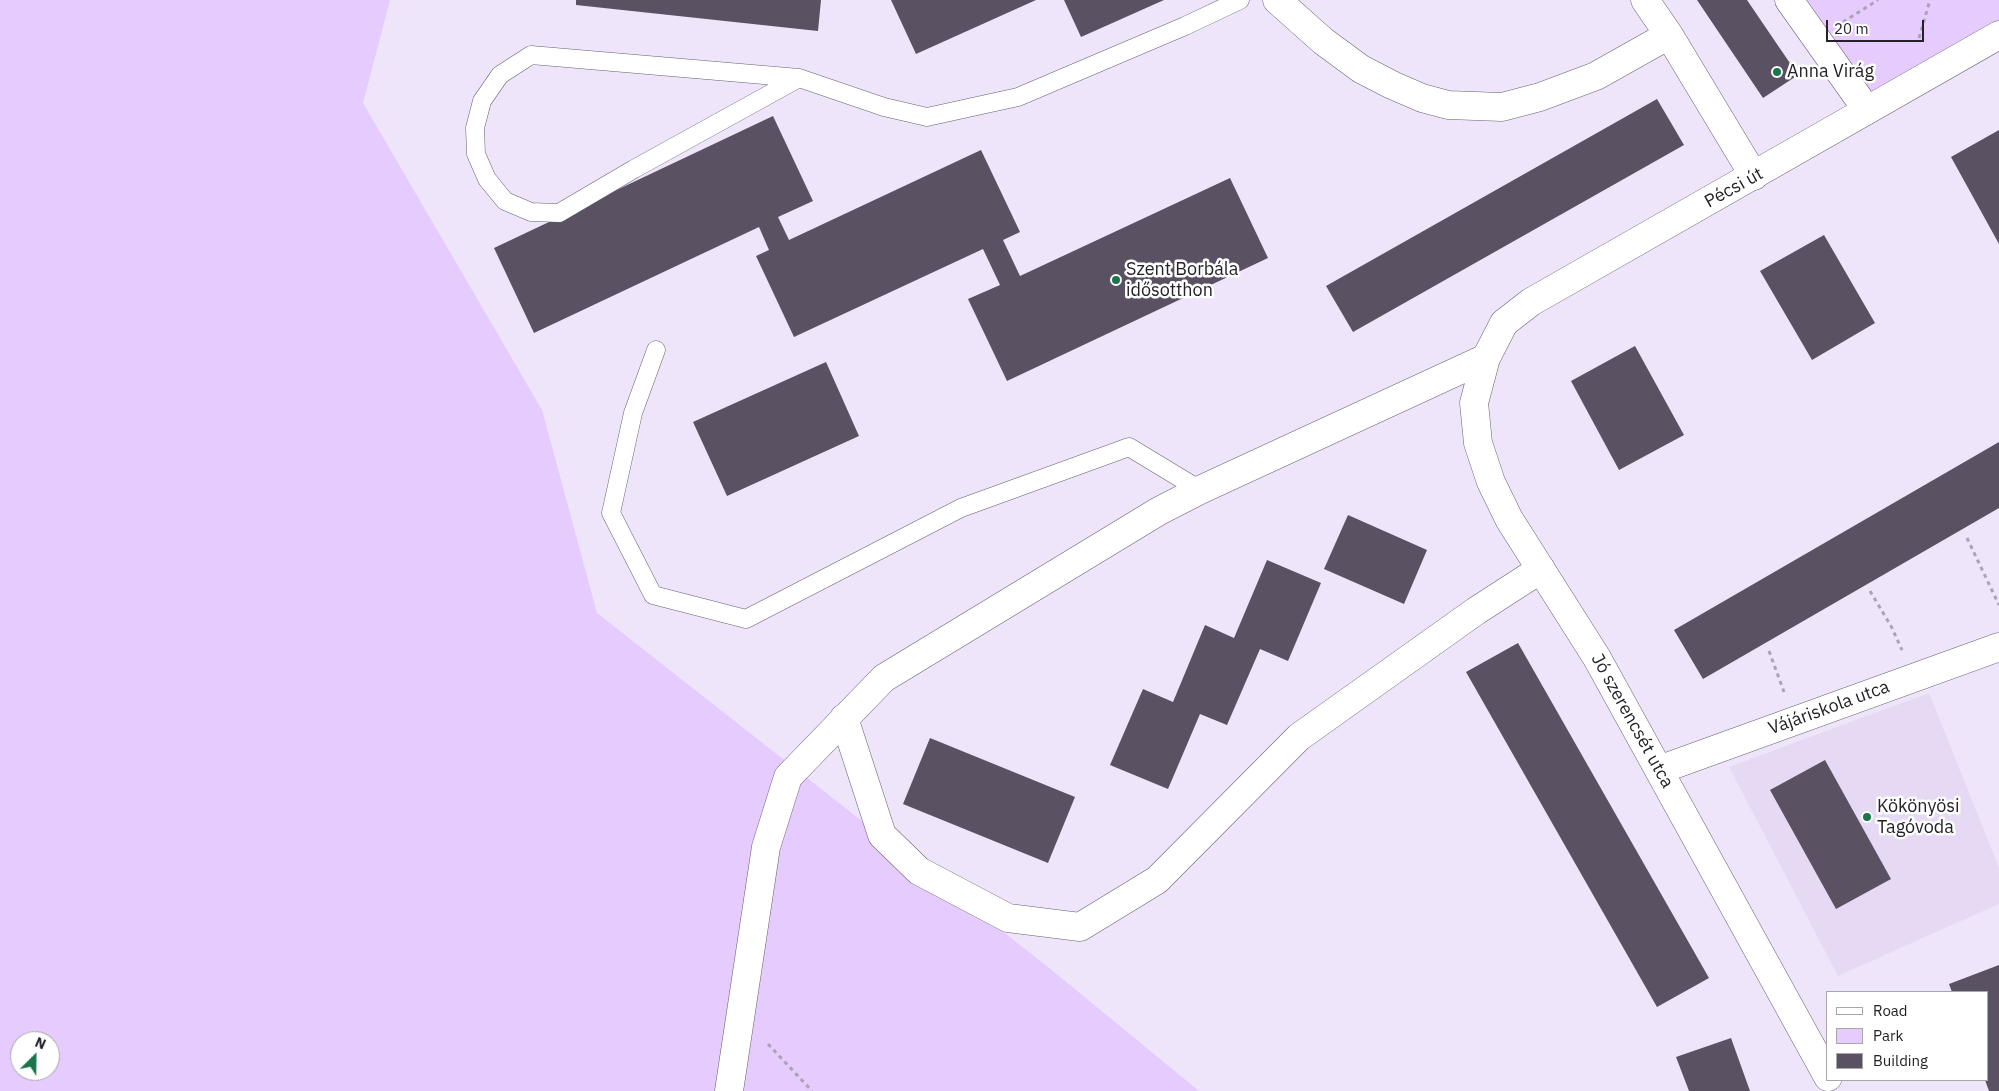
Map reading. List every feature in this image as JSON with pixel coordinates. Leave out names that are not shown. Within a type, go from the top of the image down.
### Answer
[{"type":"street","points":[[1277,0],[1323,42],[1361,69],[1422,98],[1448,104],[1502,107],[1540,97],[1596,76],[1669,35]]},
{"type":"street","points":[[1645,0],[1669,35],[1754,176]]},
{"type":"street","points":[[1790,0],[1867,110]]},
{"type":"street","name":"Pécsi út","points":[[1486,358],[1504,323],[1532,302],[1999,35]]},
{"type":"street","points":[[729,1091],[766,847],[788,778],[884,678],[1159,511],[1200,490],[1486,358]]},
{"type":"street","name":"Jó szerencsét utca","points":[[1486,358],[1474,403],[1478,443],[1491,482],[1509,519],[1598,658],[1826,1073]]},
{"type":"street","points":[[844,718],[882,835],[919,871],[1008,918],[1080,928],[1157,880],[1299,737],[1476,611],[1541,569]]},
{"type":"street","name":"Vájáriskola utca","points":[[1660,770],[1999,647]]},
{"type":"lane","points":[[799,78],[634,169],[559,213],[531,212],[505,201],[487,179],[476,154],[475,128],[482,101],[500,76],[531,55],[799,78],[884,107],[927,117],[1018,97],[1185,26],[1240,0]]},
{"type":"lane","points":[[656,350],[633,413],[611,513],[653,595],[746,619],[961,508],[1128,447],[1200,490]]},
{"type":"path","points":[[1817,39],[1878,0]]},
{"type":"path","points":[[1919,38],[1930,0]]},
{"type":"path","points":[[1967,538],[1999,605]]},
{"type":"path","points":[[1870,591],[1891,626],[1914,678]]},
{"type":"path","points":[[1769,651],[1795,721]]},
{"type":"path","points":[[740,1014],[812,1091]]},
{"type":"shaded area","name":"Kökönyösi Tagóvoda","points":[[1929,693],[1999,868],[1999,904],[1838,976],[1729,767]]},
{"type":"green space","points":[[0,0],[390,0],[363,103],[542,410],[597,613],[1048,967],[1199,1091],[0,1091]]},
{"type":"green space","points":[[1789,0],[1999,0],[1999,35],[1867,110]]},
{"type":"building","points":[[576,0],[821,0],[818,31],[576,5]]},
{"type":"building","points":[[891,0],[1036,0],[916,54]]},
{"type":"building","points":[[1064,0],[1164,0],[1081,37]]},
{"type":"building","points":[[1697,0],[1747,0],[1798,75],[1763,98]]},
{"type":"building","points":[[1657,99],[1684,145],[1353,332],[1326,286]]},
{"type":"building","points":[[773,116],[813,201],[778,217],[789,240],[981,150],[1020,232],[1003,240],[1020,276],[1230,178],[1268,258],[1007,381],[968,299],[1000,285],[983,249],[794,337],[756,256],[769,250],[759,227],[534,333],[494,248]]},
{"type":"building","points":[[1999,130],[1999,244],[1951,157]]},
{"type":"building","points":[[1824,235],[1875,323],[1812,360],[1760,271]]},
{"type":"building","points":[[1635,346],[1684,435],[1619,470],[1571,381]]},
{"type":"building","points":[[826,362],[859,436],[727,496],[693,422]]},
{"type":"building","points":[[1999,442],[1999,508],[1703,679],[1674,630]]},
{"type":"building","points":[[1348,515],[1427,550],[1404,604],[1324,569]]},
{"type":"building","points":[[1267,560],[1321,583],[1288,661],[1260,649],[1227,725],[1200,714],[1168,789],[1110,765],[1143,689],[1173,702],[1205,625],[1234,638]]},
{"type":"building","points":[[1518,643],[1709,978],[1657,1007],[1466,672]]},
{"type":"building","points":[[930,738],[1075,797],[1048,863],[903,804]]},
{"type":"building","points":[[1825,760],[1891,879],[1836,909],[1770,790]]},
{"type":"building","points":[[1999,965],[1999,1091],[1989,1091],[1985,1081],[1989,1081],[1989,991],[1952,991],[1949,984]]},
{"type":"building","points":[[1731,1038],[1750,1091],[1689,1091],[1676,1057]]},
{"type":"place","name":"Anna Virág","points":[[1777,72]]},
{"type":"place","name":"Szent Borbála idősotthon","points":[[1116,280]]},
{"type":"place","name":"Kökönyösi Tagóvoda","points":[[1867,817]]}]
